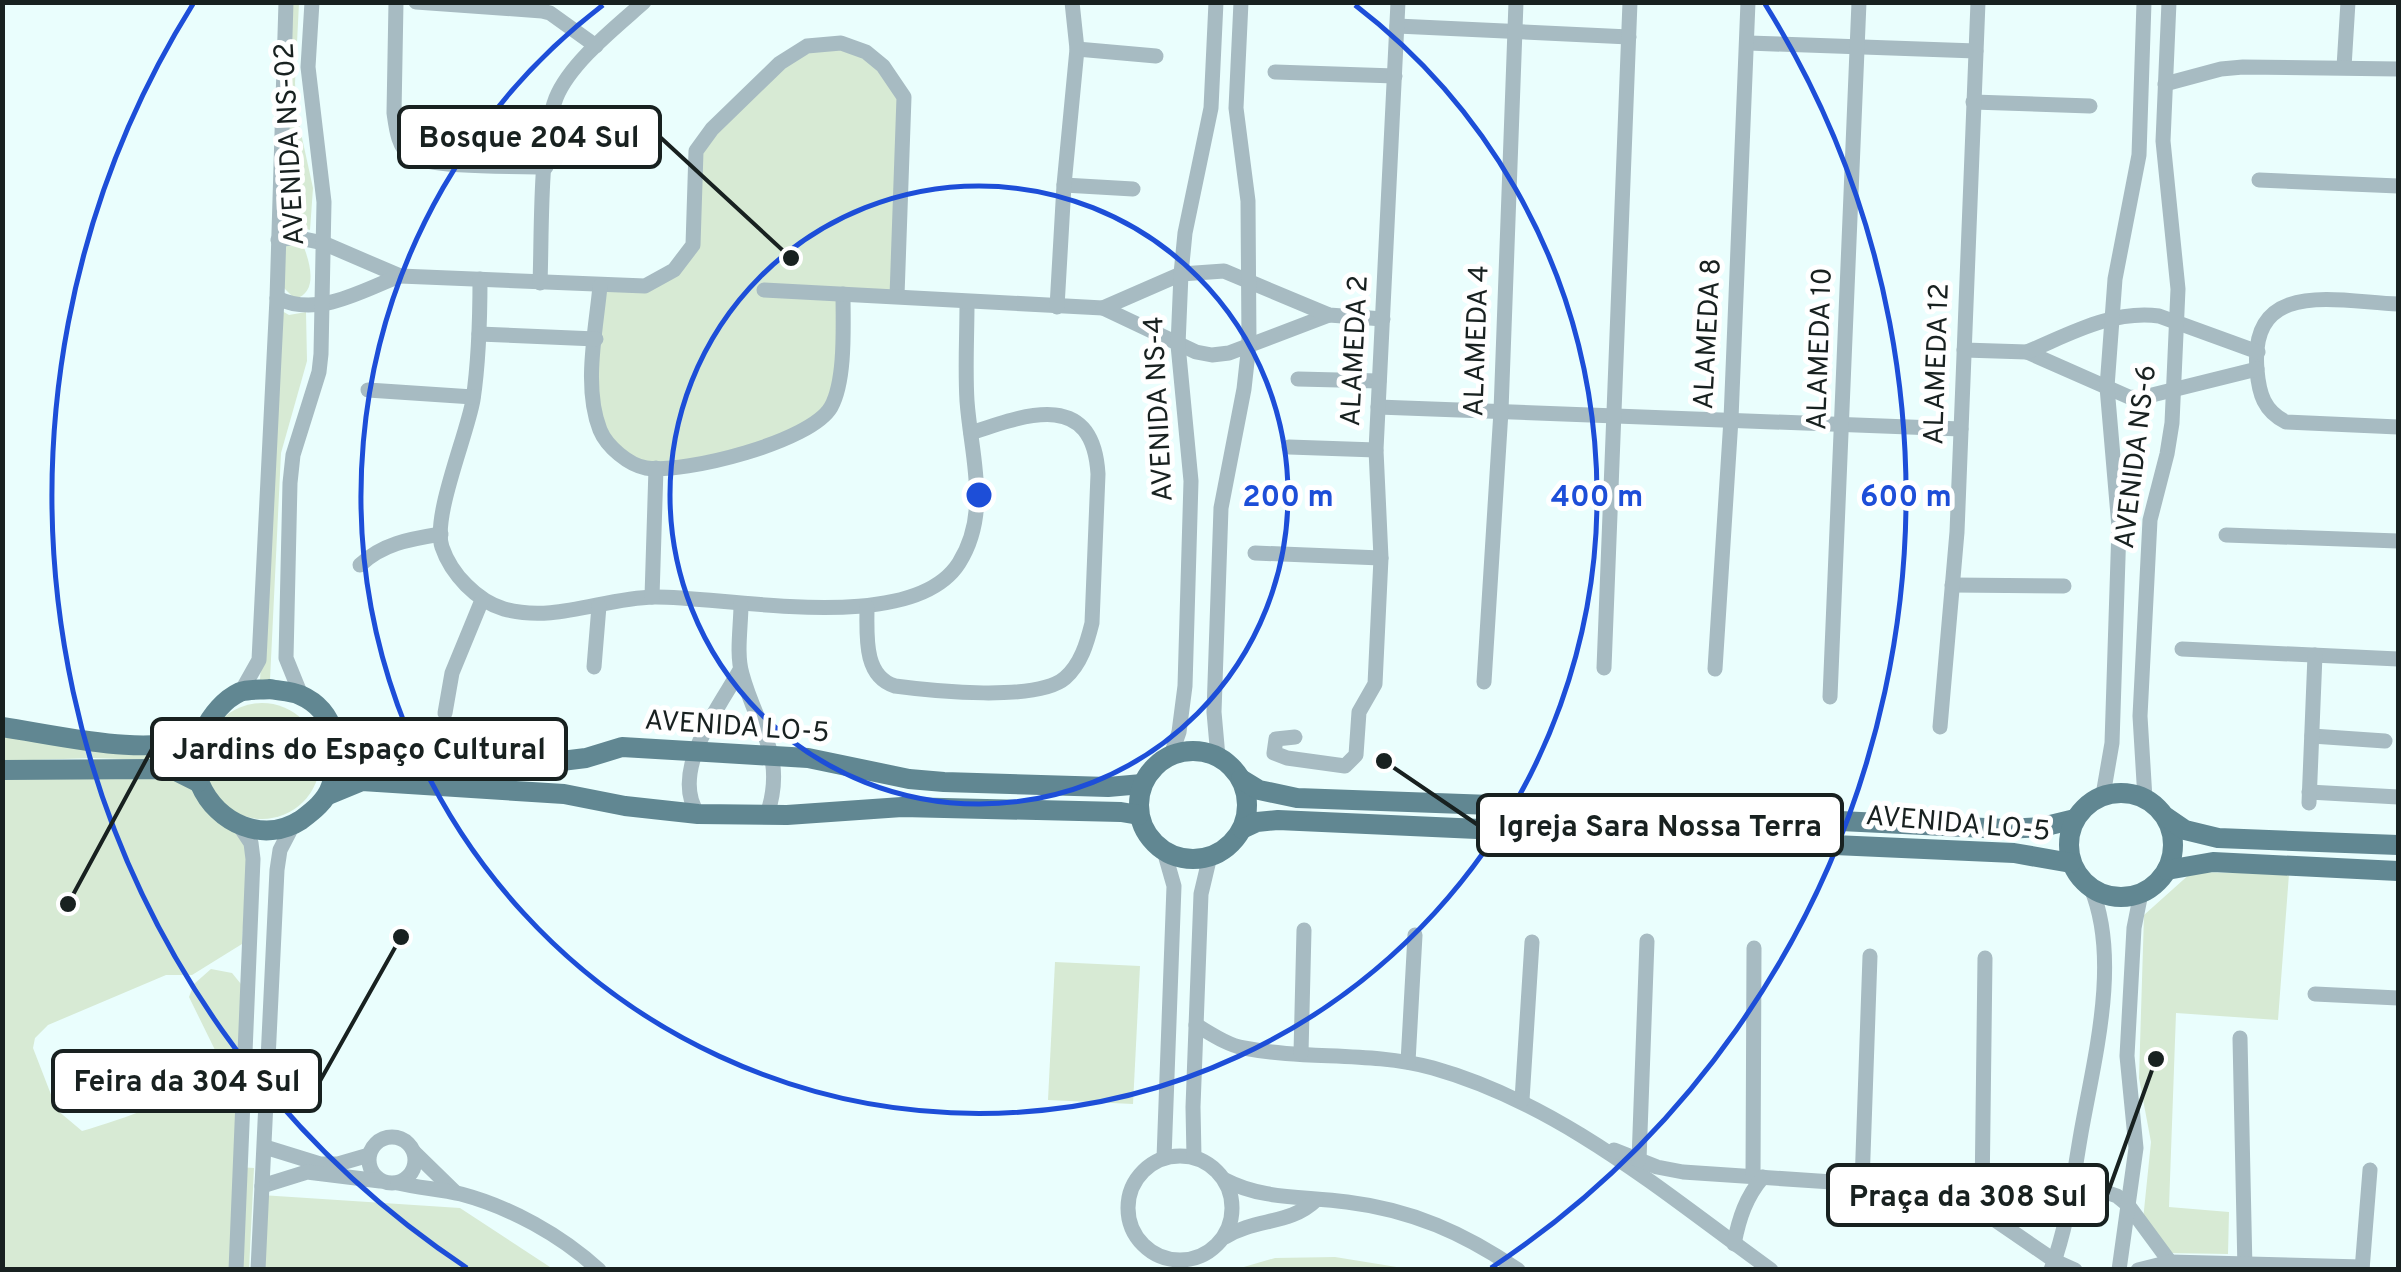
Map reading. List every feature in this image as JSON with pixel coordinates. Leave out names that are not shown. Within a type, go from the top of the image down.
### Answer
[{"type":"main road","points":[[198,782],[197,756],[202,735],[215,712],[241,692],[270,689],[301,695],[336,733],[339,766],[328,795]]},
{"type":"main road","points":[[2,727],[167,745],[202,735]]},
{"type":"main road","name":"AVENIDA LO-5","points":[[336,733],[356,750],[384,758],[537,764],[586,758],[622,747],[772,754],[944,782],[1108,787],[1142,784]]},
{"type":"main road","points":[[1195,750],[1218,756],[1241,779],[1247,812],[1242,829],[1229,846],[1210,856],[1187,858],[1164,851],[1146,832],[1140,816],[1142,784],[1159,762],[1171,755],[1195,750]]},
{"type":"main road","points":[[2,770],[176,770],[198,782],[221,811],[241,828],[272,832],[293,825],[328,795],[362,780],[564,794],[624,806],[698,814],[767,815],[927,807],[1140,816]]},
{"type":"main road","name":"AVENIDA LO-5","points":[[1241,779],[1258,790],[1297,798],[2006,829],[2042,827],[2075,819]]},
{"type":"main road","points":[[2164,816],[2172,834],[2173,852],[2160,879],[2141,893],[2107,895],[2079,877],[2072,863],[2070,833],[2087,804],[2104,796],[2132,794],[2145,798],[2185,830],[2218,838],[2398,846]]},
{"type":"main road","name":"AVENIDA LO-5","points":[[1242,829],[1257,822],[1278,820],[1566,830],[2014,853],[2072,863]]},
{"type":"main road","points":[[2167,870],[2213,862],[2398,871]]},
{"type":"street","name":"AVENIDA NS-02","points":[[241,692],[258,660],[277,298],[286,2]]},
{"type":"street","name":"AVENIDA NS-02","points":[[301,695],[286,658],[293,455],[319,372],[324,202],[308,68],[312,2]]},
{"type":"street","points":[[396,2],[396,130],[402,146],[412,157],[437,162],[546,167]]},
{"type":"street","points":[[416,2],[542,11],[560,19],[596,46]]},
{"type":"street","points":[[540,282],[548,130],[556,97],[596,46],[644,2]]},
{"type":"street","points":[[1058,307],[1077,49],[1072,2]]},
{"type":"street","name":"AVENIDA NS-4","points":[[1171,755],[1179,732],[1185,686],[1191,481],[1178,345],[1181,274],[1185,233],[1211,108],[1216,2]]},
{"type":"street","name":"AVENIDA NS-4","points":[[1218,756],[1214,712],[1220,508],[1249,344],[1248,200],[1236,108],[1241,2]]},
{"type":"street","name":"ALAMEDA 2","points":[[1295,737],[1276,738],[1274,753],[1345,766],[1356,755],[1359,712],[1375,684],[1381,558],[1376,450],[1398,2]]},
{"type":"street","name":"ALAMEDA 4","points":[[1484,682],[1501,412],[1516,2]]},
{"type":"street","points":[[1604,668],[1630,2]]},
{"type":"street","name":"ALAMEDA 8","points":[[1715,668],[1731,419],[1748,2]]},
{"type":"street","name":"ALAMEDA 10","points":[[1830,696],[1859,2]]},
{"type":"street","name":"ALAMEDA 12","points":[[1940,726],[1961,429],[1978,2]]},
{"type":"street","name":"AVENIDA NS-6","points":[[2104,796],[2112,743],[2118,527],[2107,386],[2118,256],[2139,155],[2144,2]]},
{"type":"street","name":"AVENIDA NS-6","points":[[2145,798],[2140,716],[2150,520],[2168,454],[2176,322],[2177,268],[2164,155],[2168,2]]},
{"type":"street","points":[[2344,67],[2348,2]]},
{"type":"street","points":[[1397,26],[1630,37]]},
{"type":"street","points":[[278,240],[295,237],[322,243],[400,276],[645,286],[674,270],[693,245],[696,152],[712,128],[780,63],[807,46],[841,43],[866,52],[904,97],[898,296]]},
{"type":"street","points":[[1748,43],[1976,51]]},
{"type":"street","points":[[1077,49],[1156,56]]},
{"type":"street","points":[[2165,84],[2221,69],[2398,69]]},
{"type":"street","points":[[1275,72],[1395,76]]},
{"type":"street","points":[[1972,102],[2090,106]]},
{"type":"street","points":[[2259,180],[2398,186]]},
{"type":"street","points":[[1064,185],[1132,189]]},
{"type":"street","points":[[764,290],[1103,308],[1181,274],[1224,271],[1328,315],[1383,319]]},
{"type":"street","points":[[277,298],[290,305],[320,307],[400,276]]},
{"type":"street","points":[[480,279],[474,397],[450,482],[442,547],[454,569],[482,600],[523,613],[559,613],[652,597],[866,607],[932,587],[958,565],[978,515],[966,378],[967,303]]},
{"type":"street","points":[[600,286],[594,406],[601,434],[618,454],[644,468],[676,467],[780,444],[809,429],[831,408],[838,383],[843,294]]},
{"type":"street","points":[[2398,304],[2298,300],[2270,313],[2257,369],[2262,402],[2272,415],[2301,424],[2398,427]]},
{"type":"street","points":[[1103,308],[1178,345],[1212,355],[1229,353],[1328,315]]},
{"type":"street","points":[[2027,352],[2113,316],[2142,314],[2258,352]]},
{"type":"street","points":[[479,334],[596,339]]},
{"type":"street","points":[[1964,350],[2027,352],[2129,397],[2140,398],[2257,369]]},
{"type":"street","points":[[1298,379],[1379,382]]},
{"type":"street","points":[[368,390],[474,397]]},
{"type":"street","points":[[1378,408],[1961,429]]},
{"type":"street","points":[[866,607],[867,639],[876,676],[895,686],[1010,692],[1054,686],[1067,676],[1086,647],[1092,623],[1098,474],[1097,455],[1087,429],[1076,420],[1057,415],[1016,419],[971,433]]},
{"type":"street","points":[[1288,447],[1376,450]]},
{"type":"street","points":[[652,597],[656,468]]},
{"type":"street","points":[[360,565],[373,552],[441,534]]},
{"type":"street","points":[[2226,535],[2398,541]]},
{"type":"street","points":[[1255,554],[1381,558]]},
{"type":"street","points":[[1952,586],[2064,586]]},
{"type":"street","points":[[445,713],[452,673],[482,600]]},
{"type":"street","points":[[741,604],[740,670],[772,754],[776,778],[767,815]]},
{"type":"street","points":[[594,667],[599,606]]},
{"type":"street","points":[[2182,649],[2398,659]]},
{"type":"street","points":[[2316,655],[2309,797],[2398,796]]},
{"type":"street","points":[[698,814],[688,793],[694,751],[740,670]]},
{"type":"street","points":[[2312,736],[2385,741]]},
{"type":"street","points":[[258,1270],[278,870],[280,850],[293,825]]},
{"type":"street","points":[[236,1270],[254,859],[251,843],[241,828]]},
{"type":"street","points":[[1164,851],[1174,886],[1164,1158]]},
{"type":"street","points":[[1194,1157],[1201,894],[1210,856]]},
{"type":"street","points":[[2053,1265],[2070,1206],[2096,1051],[2104,946],[2099,907],[2091,888]]},
{"type":"street","points":[[2119,1270],[2136,1148],[2128,1056],[2134,928],[2141,893]]},
{"type":"street","points":[[1301,1053],[1304,930]]},
{"type":"street","points":[[1408,1062],[1415,934]]},
{"type":"street","points":[[1639,1160],[1646,941]]},
{"type":"street","points":[[1522,1100],[1532,942]]},
{"type":"street","points":[[1734,1244],[1739,1220],[1758,1177],[1754,948]]},
{"type":"street","points":[[1862,1184],[1870,956]]},
{"type":"street","points":[[1975,1200],[1985,958]]},
{"type":"street","points":[[2316,994],[2398,998]]},
{"type":"street","points":[[1196,1025],[1241,1048],[1408,1062],[1466,1078],[1522,1100],[1597,1143],[1771,1270]]},
{"type":"street","points":[[2240,1038],[2246,1266]]},
{"type":"street","points":[[390,1182],[370,1168],[369,1155],[377,1142],[390,1137],[405,1140],[455,1192]]},
{"type":"street","points":[[1597,1143],[1683,1172],[1862,1184],[1975,1200],[2072,1189],[2108,1192],[2128,1206],[2170,1262]]},
{"type":"street","points":[[265,1147],[320,1164],[338,1164],[369,1155]]},
{"type":"street","points":[[390,1182],[413,1171],[414,1152]]},
{"type":"street","points":[[1209,1252],[1162,1263],[1136,1237],[1128,1206],[1138,1176],[1164,1158],[1194,1157],[1249,1193],[1389,1208],[1435,1222],[1481,1244],[1518,1270]]},
{"type":"street","points":[[2138,1270],[2170,1262],[2362,1268],[2370,1170]]},
{"type":"street","points":[[262,1186],[317,1172],[455,1192],[511,1212],[599,1270]]},
{"type":"street","points":[[1222,1239],[1233,1210],[1225,1180]]},
{"type":"street","points":[[1196,1270],[1222,1239],[1256,1222],[1297,1216],[1316,1200]]},
{"type":"street","points":[[1975,1200],[2053,1265],[2075,1270]]},
{"type":"green space","points":[[291,3],[299,3],[295,83],[297,115],[313,188],[310,230],[283,227]]},
{"type":"green space","points":[[807,46],[866,52],[904,97],[897,296],[843,294],[831,408],[781,443],[644,468],[618,454],[594,406],[600,286],[645,286],[693,245],[696,151]]},
{"type":"green space","points":[[302,242],[310,283],[308,290],[295,299],[284,288],[284,245]]},
{"type":"green space","points":[[282,311],[289,315],[306,312],[307,361],[281,453],[270,680],[260,680]]},
{"type":"green space","points":[[262,703],[284,707],[303,720],[316,739],[320,761],[316,783],[303,802],[284,815],[262,819],[240,815],[221,802],[208,783],[204,761],[208,739],[221,720],[240,707]]},
{"type":"green space","points":[[2,737],[183,751],[183,761],[3,761]]},
{"type":"green space","points":[[176,773],[248,843],[242,944],[192,975],[166,975],[48,1025],[35,1038],[33,1048],[57,1110],[82,1131],[134,1114],[171,1098],[216,1069],[216,1052],[189,997],[194,984],[211,969],[232,973],[245,989],[238,1167],[254,1168],[249,1269],[3,1269],[3,774]]},
{"type":"green space","points":[[2192,872],[2289,874],[2278,1020],[2176,1013],[2169,1207],[2229,1212],[2228,1254],[2166,1253],[2143,1220],[2151,1142],[2139,1078],[2144,915]]},
{"type":"green space","points":[[1055,962],[1140,966],[1133,1104],[1048,1100]]},
{"type":"green space","points":[[261,1195],[460,1208],[553,1269],[258,1270]]},
{"type":"green space","points":[[1335,1257],[1409,1269],[1237,1269],[1275,1258]]},
{"type":"place","name":"Bosque 204 Sul","points":[[791,258]]},
{"type":"place","name":"Igreja Sara Nossa Terra","points":[[1384,761]]},
{"type":"place","name":"Jardins do Espaço Cultural","points":[[68,904]]},
{"type":"place","name":"Feira da 304 Sul","points":[[401,937]]},
{"type":"place","name":"Praça da 308 Sul","points":[[2156,1059]]}]
